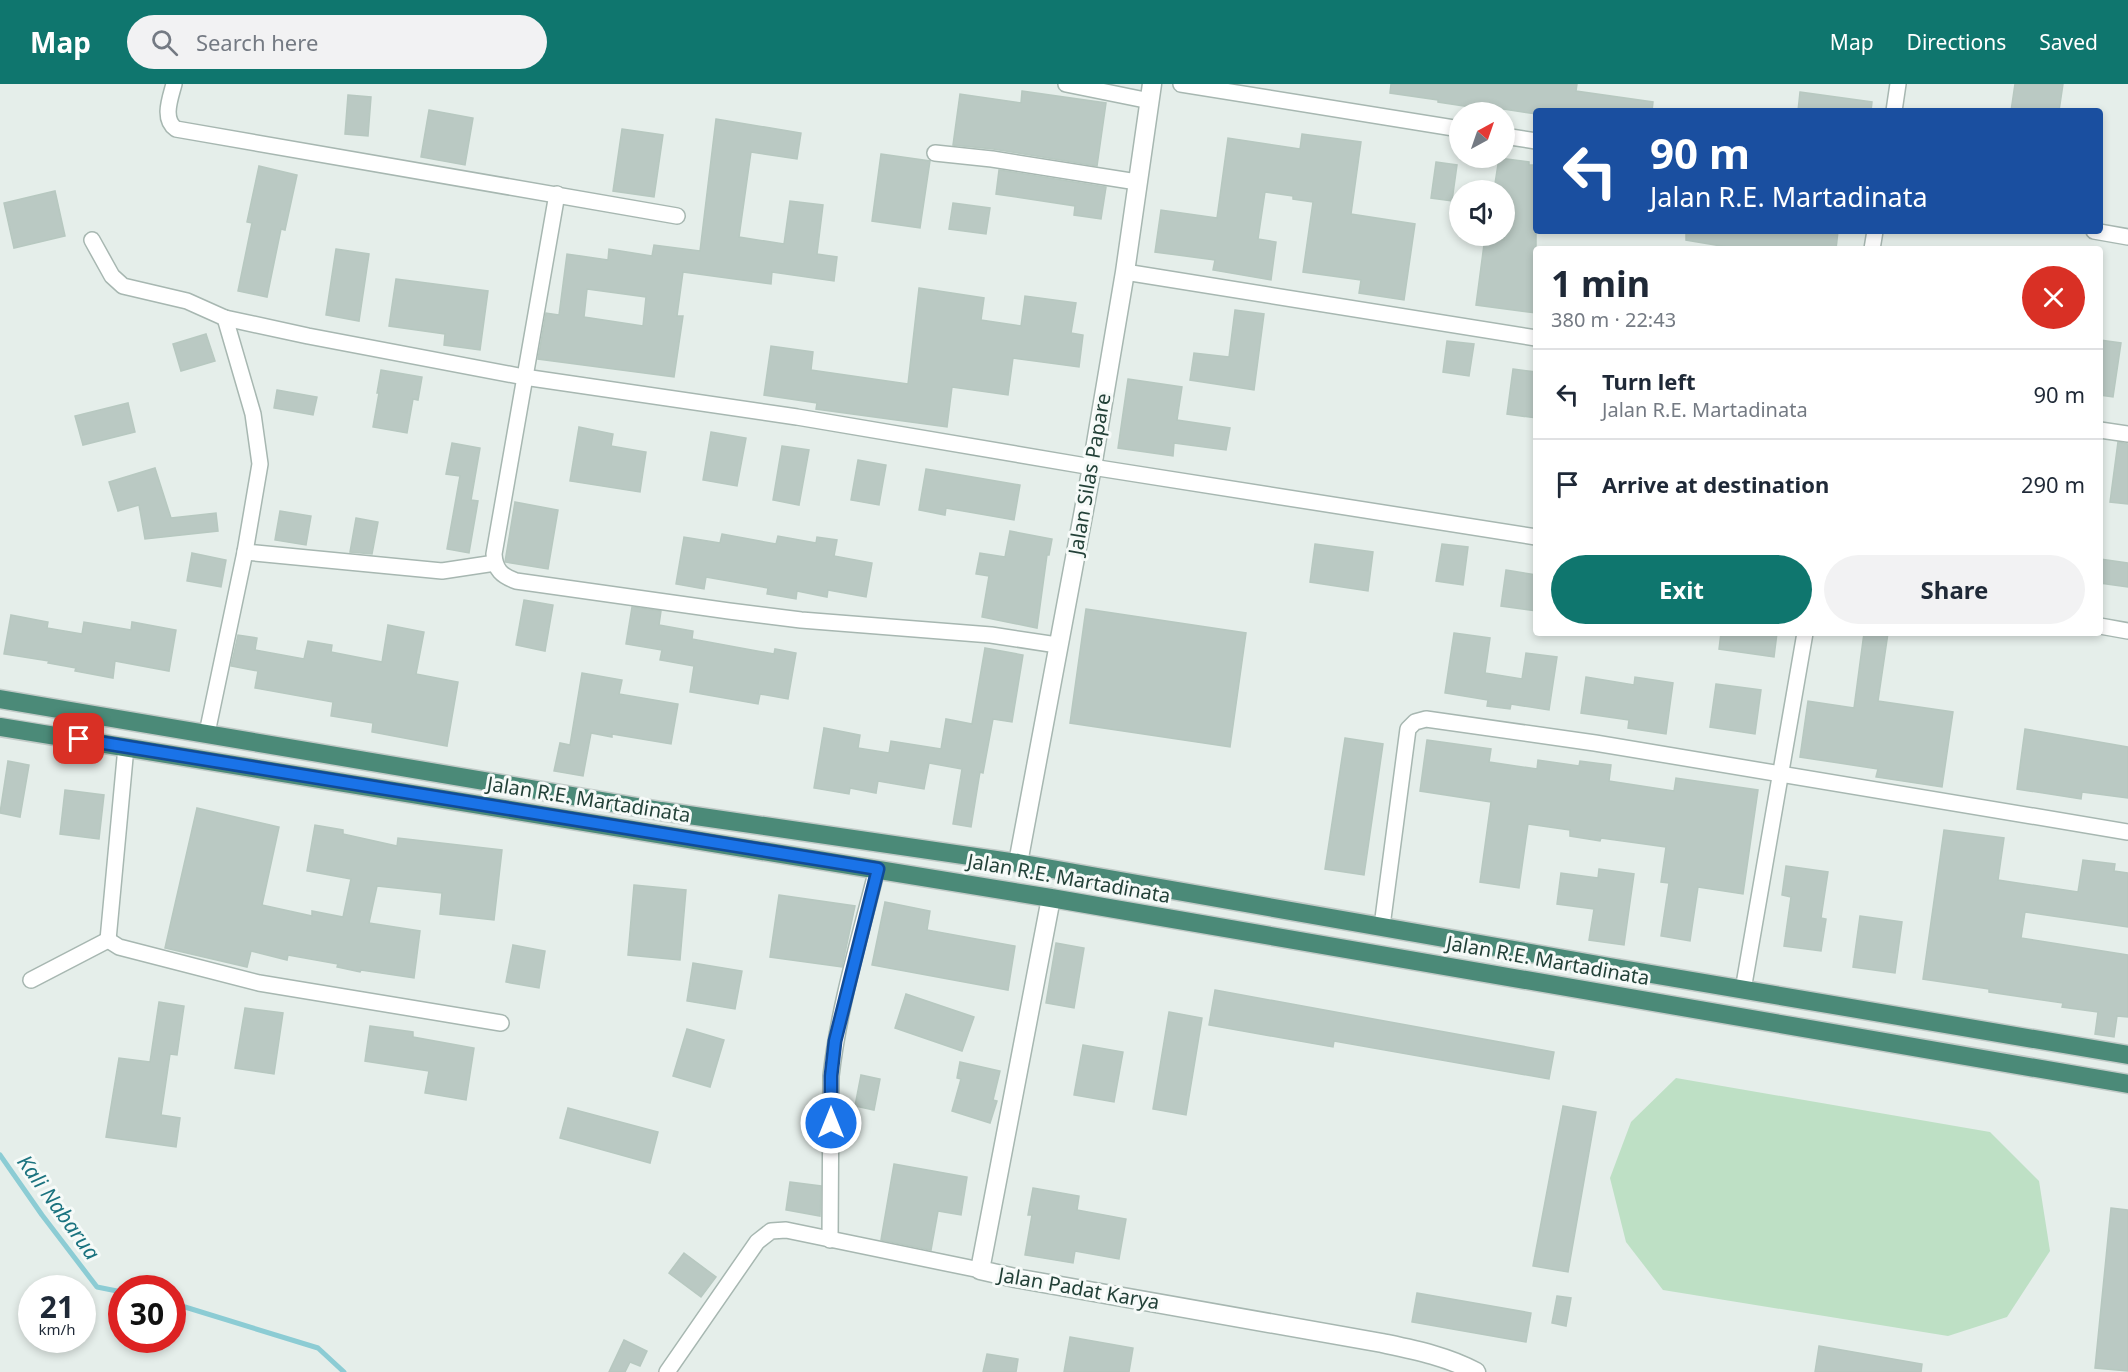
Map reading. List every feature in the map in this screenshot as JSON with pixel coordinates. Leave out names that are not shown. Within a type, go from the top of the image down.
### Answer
[{"type":"highway","name":"Jalan R.E. Martadinata","points":[[0,699],[673,813],[1018,863],[2128,1055]]},
{"type":"highway","name":"Jalan R.E. Martadinata","points":[[0,727],[1051,898],[2128,1084]]},
{"type":"highway","points":[[412,793],[415,768]]},
{"type":"highway","points":[[2088,1077],[2091,1049]]},
{"type":"street","points":[[174,84],[167,118],[176,129],[677,216]]},
{"type":"street","points":[[1066,84],[1151,93]]},
{"type":"street","points":[[1181,84],[1449,127]]},
{"type":"street","points":[[1894,108],[1898,84]]},
{"type":"street","name":"Jalan Silas Papare","points":[[1018,863],[1092,467],[1125,272],[1151,93]]},
{"type":"street","points":[[1515,138],[1533,141]]},
{"type":"street","points":[[934,153],[992,159],[1137,182]]},
{"type":"street","points":[[557,194],[494,554],[495,564],[506,577],[528,583],[801,620],[991,634],[1057,645]]},
{"type":"street","points":[[2103,233],[2128,237]]},
{"type":"street","points":[[92,240],[112,276],[123,286],[187,301],[225,318],[308,336],[524,377],[797,417],[1092,467],[1533,537]]},
{"type":"street","points":[[1125,272],[1533,338]]},
{"type":"street","points":[[207,733],[245,552],[259,471],[260,452],[253,414],[225,318]]},
{"type":"street","points":[[2103,430],[2128,434]]},
{"type":"street","points":[[245,552],[442,571],[495,564]]},
{"type":"street","points":[[2103,627],[2128,631]]},
{"type":"street","points":[[1743,990],[1804,636]]},
{"type":"street","points":[[1382,926],[1408,729],[1415,722],[1426,719],[1595,742],[2128,832]]},
{"type":"street","points":[[108,940],[126,747]]},
{"type":"street","points":[[830,1240],[833,1060],[849,979],[878,869]]},
{"type":"street","name":"Jalan Padat Karya","points":[[1051,898],[980,1270],[1382,1343],[1456,1361],[1476,1372]]},
{"type":"street","points":[[31,980],[108,940]]},
{"type":"street","points":[[108,940],[119,947],[259,983],[501,1023]]},
{"type":"street","points":[[667,1372],[765,1234],[771,1231],[786,1230],[980,1270]]},
{"type":"green space","points":[[1676,1078],[1990,1132],[2039,1181],[2050,1251],[2007,1317],[1948,1336],[1663,1290],[1626,1242],[1610,1178],[1631,1122]]},
{"type":"building","points":[[1391,84],[1577,84],[1576,91],[1653,102],[1652,108],[1533,108],[1533,114],[1515,111],[1515,102],[1449,104],[1438,102],[1438,100],[1390,93]]},
{"type":"building","points":[[2015,84],[2063,84],[2059,108],[2011,108]]},
{"type":"building","points":[[1022,91],[1106,103],[1097,166],[993,149],[953,145],[960,94],[1021,103]]},
{"type":"building","points":[[1800,92],[1872,102],[1871,108],[1798,108]]},
{"type":"building","points":[[348,95],[371,97],[368,136],[345,134]]},
{"type":"building","points":[[429,110],[473,118],[465,165],[421,157]]},
{"type":"building","points":[[716,119],[801,133],[797,159],[751,152],[739,237],[784,244],[790,201],[823,205],[817,254],[837,257],[834,281],[772,272],[771,284],[683,272],[677,316],[683,316],[674,377],[538,359],[546,313],[559,315],[567,254],[608,260],[609,249],[652,256],[654,245],[700,251]],"holes":[[[587,289],[646,297],[643,326],[584,317]]]},
{"type":"building","points":[[622,129],[663,135],[654,197],[613,191]]},
{"type":"building","points":[[1302,134],[1361,142],[1351,214],[1415,224],[1404,300],[1359,293],[1361,280],[1303,272],[1313,202],[1293,199],[1293,196],[1265,192],[1258,239],[1276,242],[1271,280],[1213,270],[1215,260],[1155,252],[1161,210],[1217,218],[1228,138],[1300,149]]},
{"type":"building","points":[[881,154],[930,161],[920,228],[872,221]]},
{"type":"building","points":[[1515,160],[1529,162],[1529,165],[1533,165],[1533,234],[1536,234],[1536,246],[1533,246],[1533,313],[1476,305],[1484,246],[1515,246],[1515,180],[1496,180],[1497,168],[1515,168]]},
{"type":"building","points":[[1436,162],[1449,164],[1449,168],[1457,168],[1455,180],[1449,180],[1449,201],[1431,198]]},
{"type":"building","points":[[259,166],[297,175],[285,230],[281,229],[267,297],[238,291],[252,223],[247,222]]},
{"type":"building","points":[[999,170],[1106,187],[1101,219],[1074,215],[1075,206],[996,194]]},
{"type":"building","points":[[55,191],[65,236],[14,248],[4,203]]},
{"type":"building","points":[[953,203],[990,208],[986,234],[949,229]]},
{"type":"building","points":[[1686,234],[1838,234],[1836,246],[1721,246],[1686,240]]},
{"type":"building","points":[[336,249],[369,254],[359,321],[326,315]]},
{"type":"building","points":[[396,279],[488,291],[480,350],[444,345],[445,334],[389,326]]},
{"type":"building","points":[[919,288],[984,298],[981,320],[1021,326],[1025,296],[1076,303],[1071,333],[1083,335],[1079,367],[1013,358],[1008,395],[952,387],[947,427],[816,409],[817,403],[764,395],[771,346],[813,352],[811,370],[908,384]]},
{"type":"building","points":[[1235,310],[1264,314],[1254,390],[1190,380],[1194,353],[1229,357]]},
{"type":"building","points":[[206,334],[215,361],[181,371],[173,344]]},
{"type":"building","points":[[2103,340],[2121,343],[2113,397],[2103,395]]},
{"type":"building","points":[[1447,341],[1474,344],[1469,376],[1443,372]]},
{"type":"building","points":[[1513,369],[1533,372],[1533,418],[1507,414]]},
{"type":"building","points":[[381,370],[422,377],[418,400],[413,399],[407,433],[373,427]]},
{"type":"building","points":[[1128,379],[1182,387],[1177,420],[1230,428],[1226,450],[1174,443],[1173,456],[1118,448]]},
{"type":"building","points":[[277,390],[317,397],[313,415],[274,408]]},
{"type":"building","points":[[128,403],[135,432],[83,445],[75,416]]},
{"type":"building","points":[[579,427],[613,434],[611,446],[646,452],[640,492],[570,481]]},
{"type":"building","points":[[711,432],[746,438],[737,486],[703,480]]},
{"type":"building","points":[[2118,442],[2128,444],[2128,504],[2110,502]]},
{"type":"building","points":[[452,443],[480,448],[471,500],[478,501],[469,553],[447,549],[460,476],[446,474]]},
{"type":"building","points":[[782,446],[809,450],[799,505],[773,500]]},
{"type":"building","points":[[858,460],[886,465],[879,505],[851,500]]},
{"type":"building","points":[[155,468],[171,518],[216,513],[218,531],[145,539],[139,505],[118,511],[109,482]]},
{"type":"building","points":[[926,469],[1020,485],[1014,520],[946,508],[945,515],[919,510]]},
{"type":"building","points":[[515,502],[558,510],[548,569],[505,562]]},
{"type":"building","points":[[280,511],[311,516],[306,545],[275,540]]},
{"type":"building","points":[[356,518],[378,522],[372,554],[350,552]]},
{"type":"building","points":[[1010,531],[1052,539],[1049,555],[1047,555],[1037,628],[982,617],[989,576],[976,574],[980,553],[1005,557]]},
{"type":"building","points":[[722,534],[776,544],[778,536],[816,543],[817,537],[837,540],[834,556],[872,563],[866,597],[828,590],[827,597],[797,591],[796,599],[767,594],[768,588],[706,577],[704,589],[676,584],[684,537],[720,543]]},
{"type":"building","points":[[1315,544],[1373,552],[1368,591],[1310,582]]},
{"type":"building","points":[[1442,544],[1468,547],[1463,585],[1436,581]]},
{"type":"building","points":[[192,553],[226,560],[221,587],[187,581]]},
{"type":"building","points":[[2103,559],[2128,563],[2128,587],[2103,583]]},
{"type":"building","points":[[1506,570],[1533,574],[1533,611],[1501,606]]},
{"type":"building","points":[[524,600],[553,605],[545,651],[516,645]]},
{"type":"building","points":[[632,607],[661,611],[659,625],[693,631],[692,639],[774,654],[775,649],[796,653],[788,699],[760,694],[758,704],[690,692],[694,666],[660,660],[662,650],[626,644]]},
{"type":"building","points":[[1086,609],[1246,633],[1230,747],[1070,723]]},
{"type":"building","points":[[11,615],[48,622],[47,628],[82,634],[84,622],[131,630],[132,622],[176,630],[169,671],[115,661],[113,678],[75,671],[76,668],[48,663],[49,661],[4,654]]},
{"type":"building","points":[[388,625],[424,632],[416,674],[458,682],[447,746],[372,732],[373,723],[331,716],[333,702],[255,688],[258,671],[231,666],[238,635],[257,638],[255,650],[304,659],[308,641],[332,645],[331,652],[382,662]]},
{"type":"building","points":[[1454,633],[1490,638],[1485,673],[1522,679],[1526,653],[1557,657],[1549,710],[1511,704],[1510,709],[1487,706],[1488,700],[1445,693]]},
{"type":"building","points":[[1721,636],[1777,636],[1774,657],[1719,649]]},
{"type":"building","points":[[1864,636],[1888,636],[1878,701],[1953,712],[1942,787],[1876,777],[1878,769],[1800,757],[1808,701],[1854,708]]},
{"type":"building","points":[[985,648],[1023,655],[1012,722],[993,719],[983,773],[980,772],[971,827],[953,824],[962,769],[929,763],[924,789],[878,781],[876,793],[850,788],[849,794],[814,788],[824,728],[860,735],[858,748],[889,753],[891,741],[941,749],[946,719],[972,724]]},
{"type":"building","points":[[582,673],[622,680],[619,694],[678,704],[671,744],[612,734],[612,737],[591,733],[583,776],[554,771],[560,743],[570,745]]},
{"type":"building","points":[[1586,677],[1634,685],[1635,677],[1673,683],[1666,734],[1628,728],[1629,720],[1581,713]]},
{"type":"building","points":[[1716,684],[1761,690],[1755,734],[1710,727]]},
{"type":"building","points":[[2025,729],[2128,747],[2128,798],[2082,792],[2081,799],[2017,789]]},
{"type":"building","points":[[1345,738],[1383,744],[1364,875],[1325,869]]},
{"type":"building","points":[[1427,740],[1491,749],[1489,762],[1537,769],[1538,760],[1579,766],[1580,761],[1611,765],[1609,781],[1674,791],[1676,778],[1758,790],[1743,894],[1698,887],[1690,941],[1661,936],[1669,883],[1661,882],[1666,847],[1570,836],[1570,830],[1528,824],[1519,888],[1480,882],[1491,802],[1420,791]]},
{"type":"building","points":[[8,761],[29,765],[20,817],[0,813]]},
{"type":"building","points":[[65,790],[104,795],[99,839],[60,834]]},
{"type":"building","points":[[197,808],[279,827],[262,905],[312,916],[312,911],[343,917],[351,879],[307,871],[315,825],[343,830],[343,834],[397,846],[398,838],[502,850],[494,920],[440,914],[442,893],[377,886],[369,923],[420,931],[414,978],[361,970],[360,972],[337,967],[338,964],[288,955],[287,960],[251,951],[247,967],[165,948]]},
{"type":"building","points":[[1944,830],[2004,838],[1998,880],[2078,892],[2083,860],[2115,864],[2114,871],[2128,873],[2128,927],[2025,912],[2021,938],[2128,955],[2128,1017],[2117,1016],[2114,1037],[2095,1034],[2098,1012],[2062,1007],[2063,1003],[1989,992],[1989,989],[1923,979]]},
{"type":"building","points":[[1786,866],[1828,872],[1821,918],[1826,919],[1821,951],[1784,946],[1791,897],[1782,895]]},
{"type":"building","points":[[1599,869],[1634,874],[1624,945],[1589,940],[1594,909],[1557,904],[1561,873],[1598,878]]},
{"type":"building","points":[[634,885],[686,890],[680,960],[628,955]]},
{"type":"building","points":[[779,895],[855,906],[842,967],[770,957]]},
{"type":"building","points":[[885,902],[930,911],[927,930],[1015,946],[1008,990],[872,965]]},
{"type":"building","points":[[1860,916],[1902,922],[1895,973],[1853,967]]},
{"type":"building","points":[[1056,943],[1084,948],[1074,1008],[1046,1003]]},
{"type":"building","points":[[513,945],[545,951],[539,988],[506,982]]},
{"type":"building","points":[[693,963],[742,971],[735,1009],[687,1001]]},
{"type":"building","points":[[1215,990],[1554,1052],[1549,1079],[1334,1041],[1333,1047],[1209,1025]]},
{"type":"building","points":[[906,994],[974,1017],[962,1051],[895,1028]]},
{"type":"building","points":[[159,1002],[184,1006],[177,1055],[170,1054],[161,1115],[180,1118],[176,1147],[106,1137],[119,1058],[150,1062]]},
{"type":"building","points":[[245,1008],[283,1013],[274,1074],[235,1068]]},
{"type":"building","points":[[1169,1012],[1202,1018],[1186,1115],[1153,1109]]},
{"type":"building","points":[[370,1026],[413,1032],[413,1037],[474,1048],[466,1100],[425,1093],[429,1071],[365,1061]]},
{"type":"building","points":[[687,1029],[724,1040],[710,1087],[673,1076]]},
{"type":"building","points":[[1083,1045],[1123,1052],[1114,1102],[1074,1095]]},
{"type":"building","points":[[960,1062],[1000,1071],[993,1100],[997,1101],[990,1123],[952,1111],[961,1079],[957,1078]]},
{"type":"building","points":[[861,1075],[880,1079],[874,1110],[855,1106]]},
{"type":"building","points":[[1563,1106],[1596,1112],[1568,1272],[1533,1266]]},
{"type":"building","points":[[568,1108],[658,1132],[650,1163],[560,1138]]},
{"type":"building","points":[[894,1164],[967,1177],[961,1215],[938,1211],[931,1250],[881,1240]]},
{"type":"building","points":[[790,1182],[821,1186],[820,1216],[786,1210]]},
{"type":"building","points":[[1033,1188],[1079,1196],[1077,1210],[1126,1219],[1119,1259],[1075,1251],[1073,1263],[1025,1255],[1032,1215],[1028,1215]]},
{"type":"building","points":[[2111,1208],[2128,1210],[2128,1371],[2095,1368]]},
{"type":"building","points":[[684,1253],[716,1277],[701,1297],[669,1273]]},
{"type":"building","points":[[1417,1293],[1531,1313],[1526,1342],[1412,1322]]},
{"type":"building","points":[[1557,1296],[1571,1298],[1566,1326],[1552,1323]]},
{"type":"building","points":[[1070,1337],[1133,1348],[1129,1372],[1064,1372]]},
{"type":"building","points":[[624,1340],[647,1351],[640,1366],[630,1362],[625,1372],[609,1372]]},
{"type":"building","points":[[1819,1346],[1922,1364],[1921,1372],[1815,1372]]},
{"type":"building","points":[[987,1354],[1018,1359],[1016,1372],[983,1372]]},
{"type":"waterway","name":"Kali Nabarua","points":[[0,1155],[97,1287],[108,1289]]},
{"type":"waterway","name":"Kali Nabarua","points":[[186,1307],[318,1348],[344,1372]]},
{"type":"route","points":[[79,739],[878,869],[835,1041],[831,1076],[831,1123]]}]
